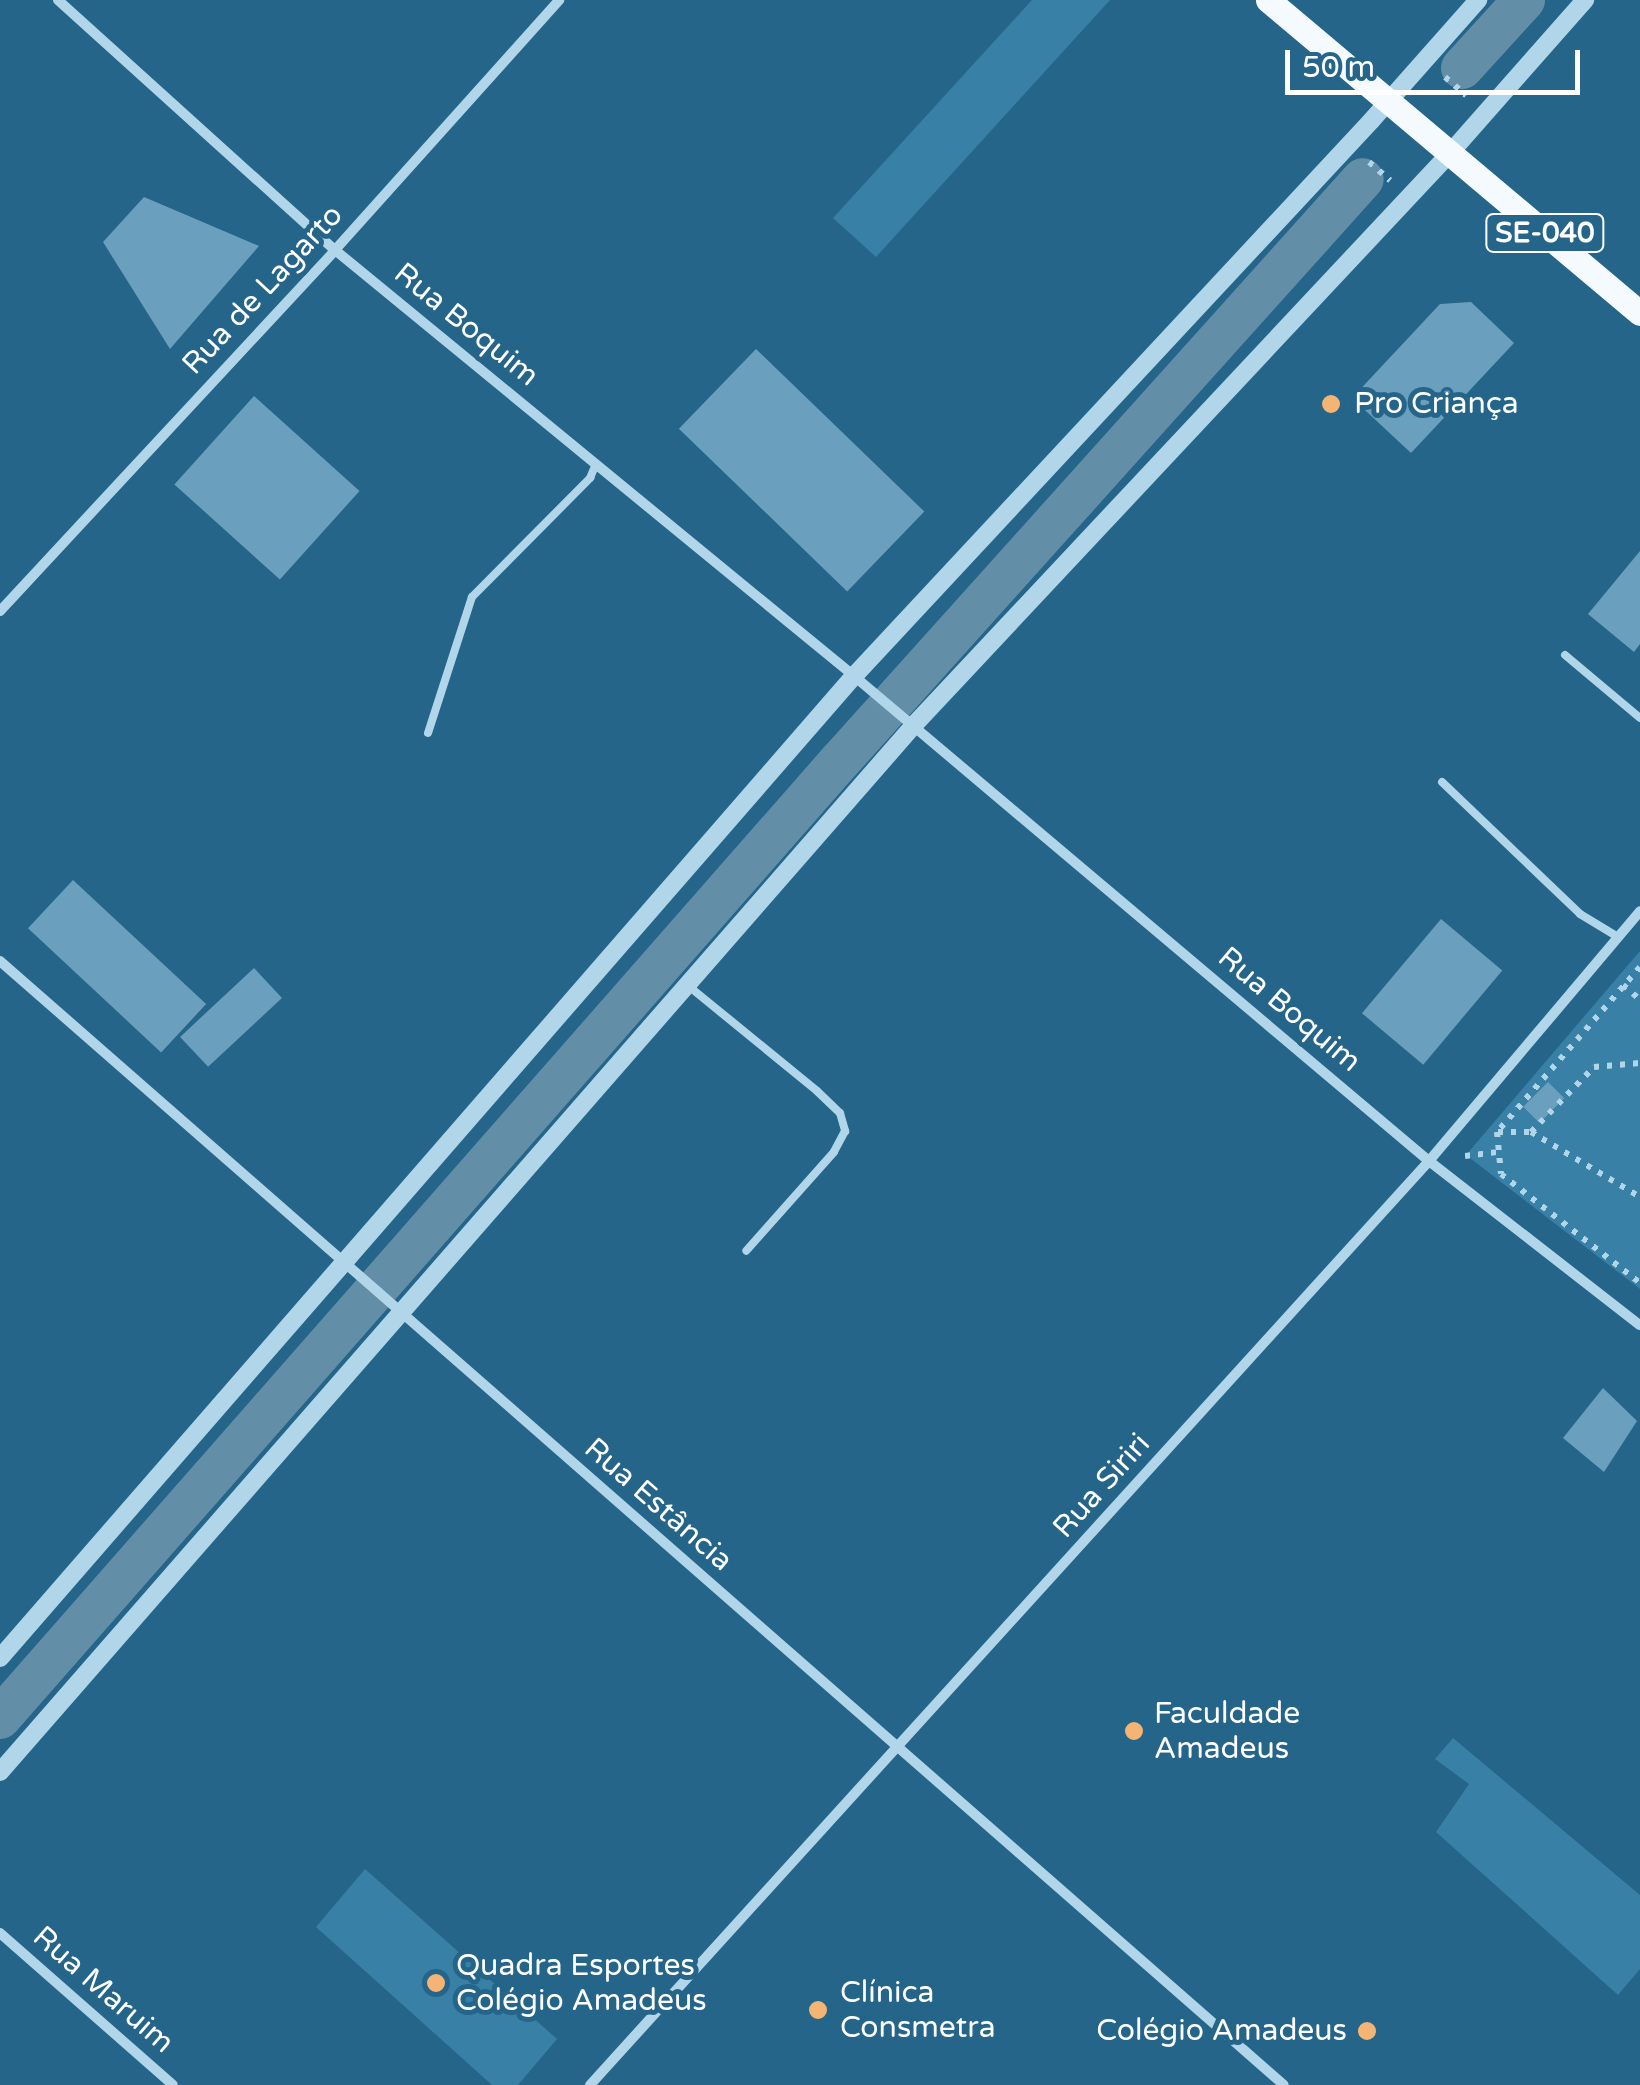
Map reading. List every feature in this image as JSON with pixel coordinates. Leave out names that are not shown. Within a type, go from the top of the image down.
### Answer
[{"type":"main road","points":[[1268,0],[1451,152]]},
{"type":"main road","name":"SE-040","points":[[1451,152],[1640,313]]},
{"type":"street","name":"Rua Boquim","points":[[58,0],[336,250],[854,676],[1429,1160],[1640,1325]]},
{"type":"street","name":"Rua de Lagarto","points":[[0,611],[336,250],[559,0]]},
{"type":"street","points":[[0,1658],[353,1269],[854,676],[1372,121],[1478,0]]},
{"type":"street","points":[[0,1772],[393,1305],[686,984],[906,720],[1451,152],[1585,0]]},
{"type":"street","name":"Rua Siriri","points":[[590,2085],[898,1750],[1429,1160],[1640,912]]},
{"type":"street","name":"Rua Estância","points":[[0,961],[1284,2085]]},
{"type":"street","name":"Rua Maruim","points":[[0,1933],[173,2085]]},
{"type":"lane","points":[[428,733],[472,597],[590,478],[596,464]]},
{"type":"lane","points":[[1565,655],[1640,718]]},
{"type":"lane","points":[[1442,782],[1580,914],[1618,937]]},
{"type":"lane","points":[[686,984],[817,1090],[840,1113],[846,1131],[834,1152],[746,1250]]},
{"type":"path","points":[[1423,60],[1486,111]]},
{"type":"path","points":[[1349,145],[1408,196]]},
{"type":"path","points":[[1640,967],[1497,1132],[1501,1174],[1640,1282]]},
{"type":"path","points":[[1623,985],[1640,1000]]},
{"type":"path","points":[[1531,1132],[1594,1066],[1640,1063]]},
{"type":"path","points":[[1497,1132],[1531,1132],[1640,1197]]},
{"type":"shaded area","points":[[1032,0],[1110,0],[876,257],[833,218]]},
{"type":"shaded area","points":[[1640,951],[1640,1289],[1466,1155]]},
{"type":"shaded area","points":[[1453,1738],[1640,1895],[1640,1969],[1618,1995],[1436,1832],[1469,1784],[1435,1759]]},
{"type":"shaded area","name":"Quadra Esportes Colégio Amadeus","points":[[365,1869],[557,2039],[518,2085],[492,2085],[316,1927]]},
{"type":"building","points":[[144,197],[259,246],[170,349],[103,242]]},
{"type":"building","points":[[1471,302],[1514,343],[1411,453],[1352,398],[1440,304]]},
{"type":"building","points":[[756,349],[924,512],[847,591],[679,429]]},
{"type":"building","points":[[254,396],[360,491],[280,579],[174,484]]},
{"type":"building","points":[[1640,551],[1640,644],[1634,652],[1588,614]]},
{"type":"building","points":[[73,880],[206,1004],[161,1052],[28,928]]},
{"type":"building","points":[[1441,919],[1502,970],[1423,1065],[1362,1013]]},
{"type":"building","points":[[254,968],[282,998],[208,1067],[180,1037]]},
{"type":"building","points":[[1548,1082],[1564,1098],[1540,1123],[1523,1107]]},
{"type":"building","points":[[1603,1388],[1637,1421],[1604,1472],[1563,1438]]},
{"type":"waterway","points":[[1462,68],[1524,0]]},
{"type":"waterway","points":[[0,1718],[840,761],[1363,179]]},
{"type":"place","name":"Pro Criança","points":[[1331,404]]},
{"type":"place","name":"Faculdade Amadeus","points":[[1134,1731]]},
{"type":"place","name":"Quadra Esportes Colégio Amadeus","points":[[436,1983]]},
{"type":"place","name":"Clínica Consmetra","points":[[818,2010]]},
{"type":"place","name":"Colégio Amadeus","points":[[1367,2031]]}]
